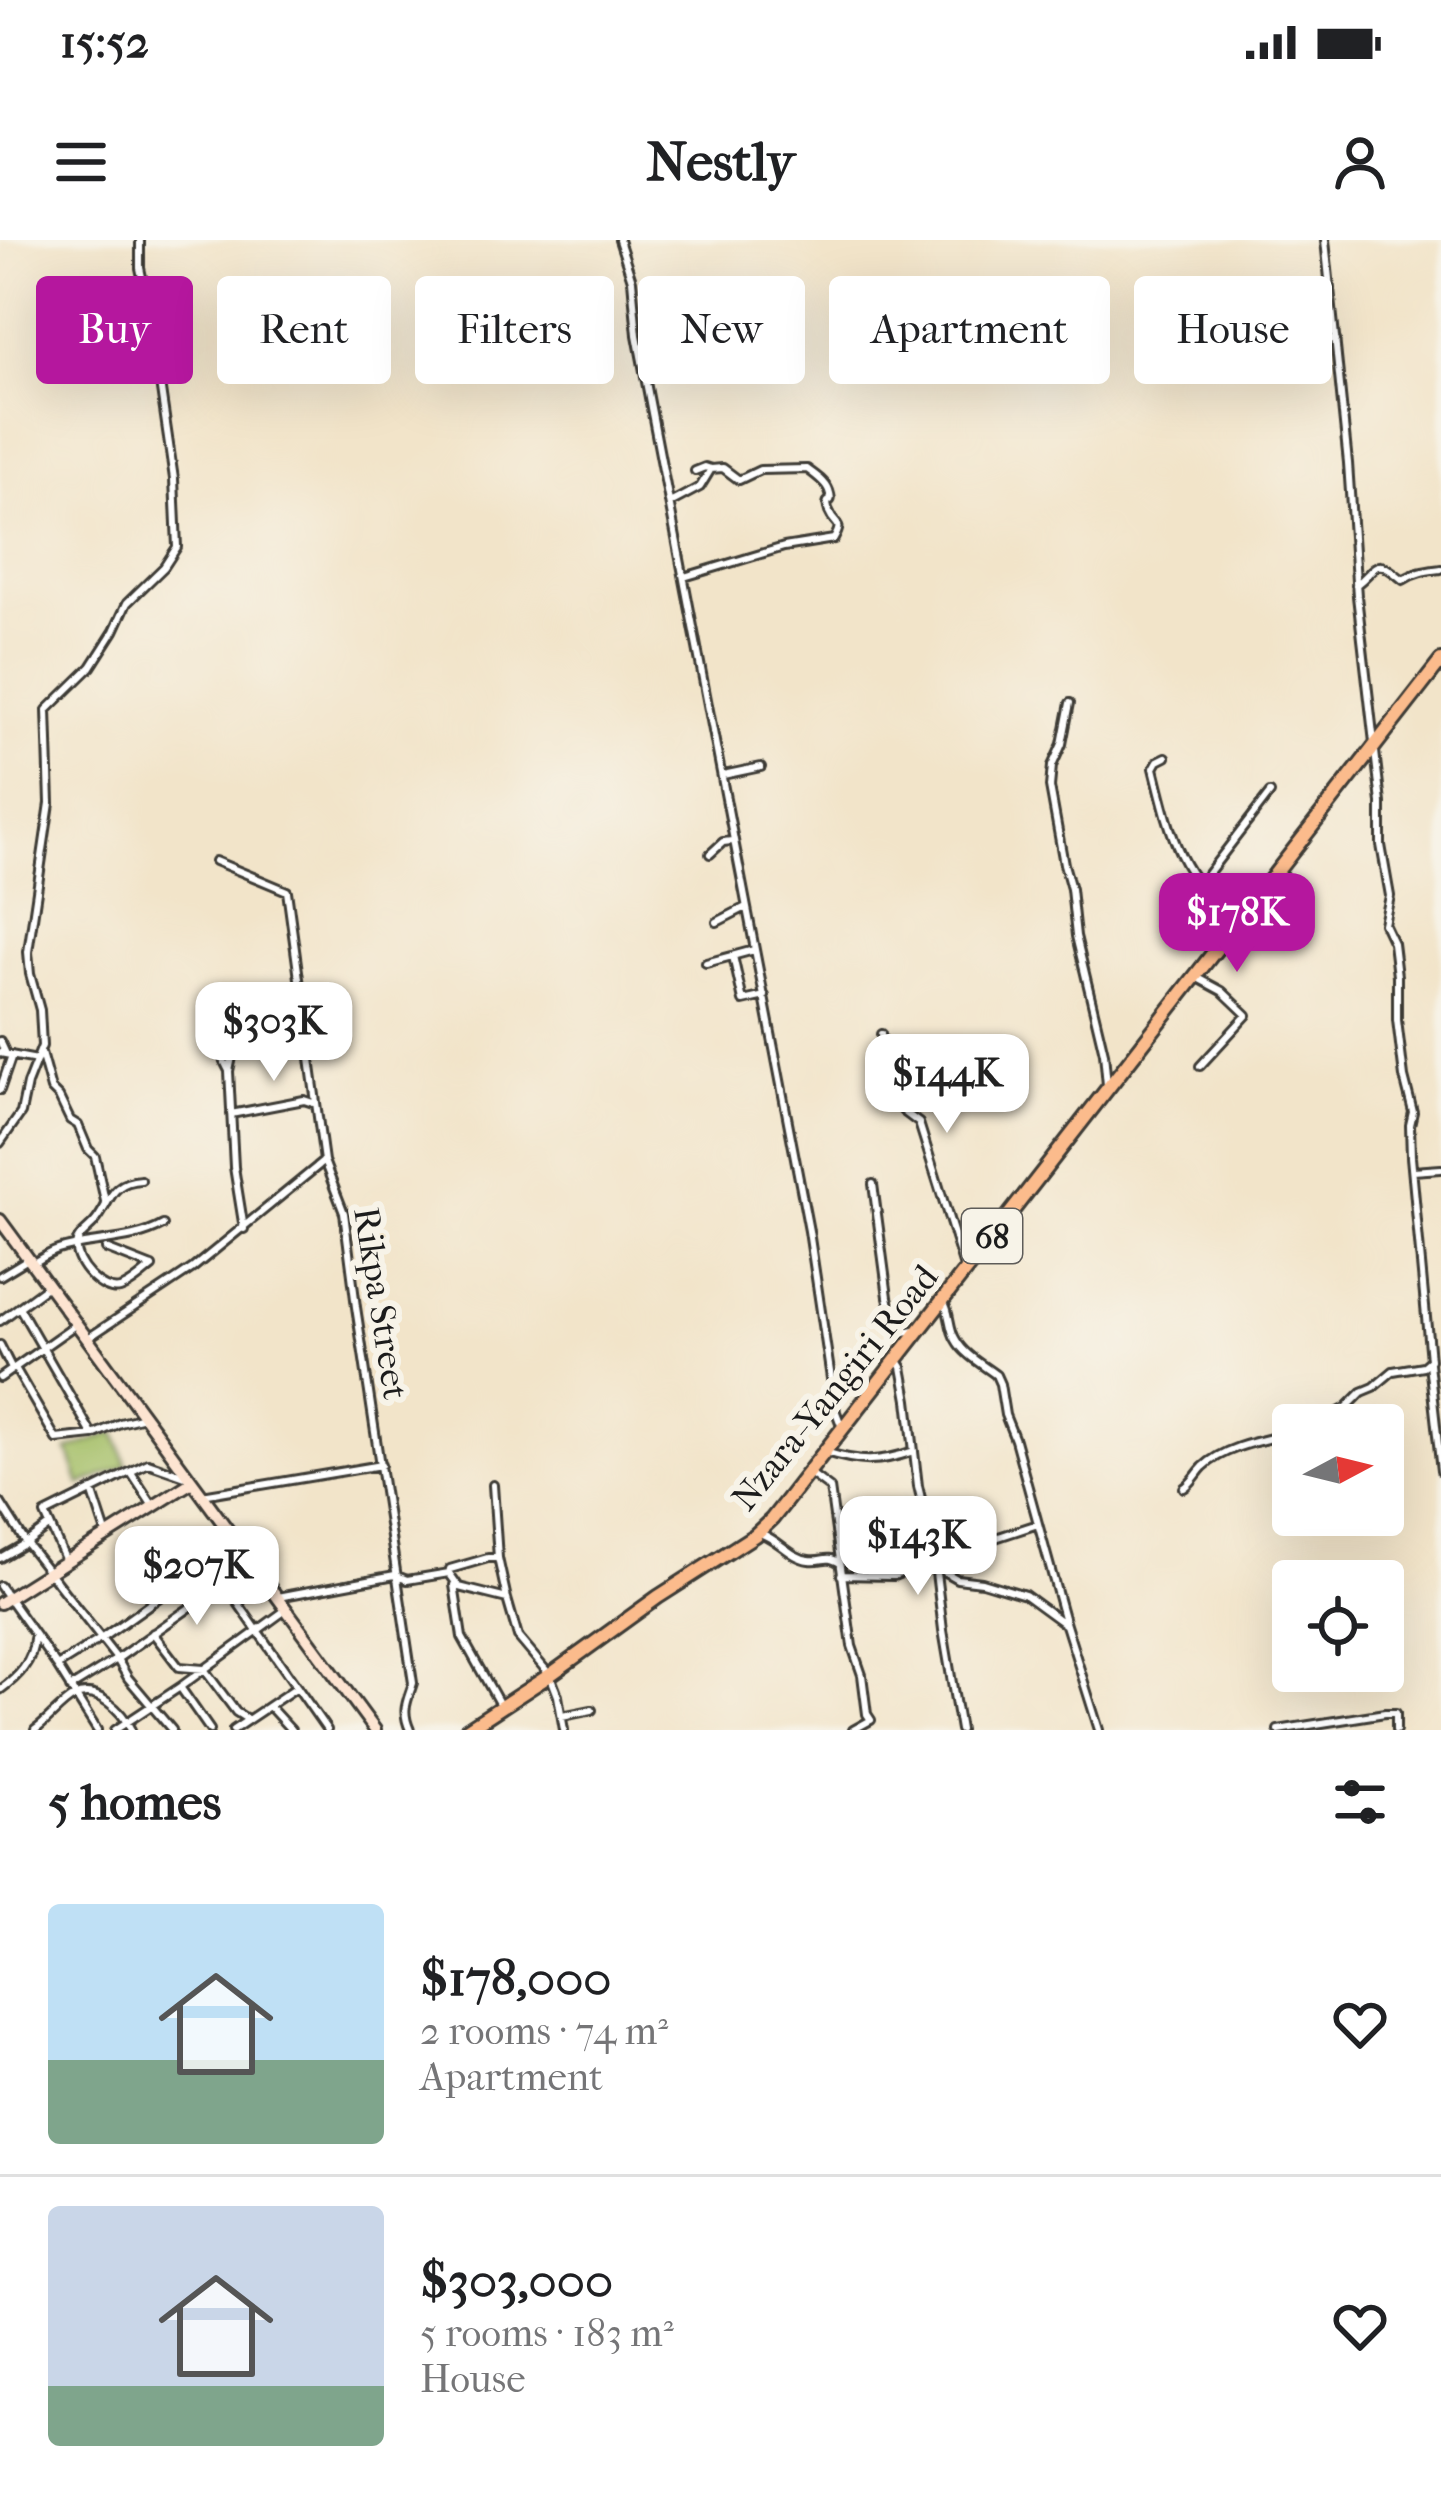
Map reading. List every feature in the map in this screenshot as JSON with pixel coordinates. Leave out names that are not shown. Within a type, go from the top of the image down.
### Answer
[{"type":"main road","name":"Nzara-Yangiri Road","points":[[466,1730],[772,1520],[1441,661]]},
{"type":"street","points":[[0,1142],[22,1113],[43,1040],[28,952],[50,803],[47,710],[91,667],[127,603],[178,547],[174,478],[140,268],[140,240]]},
{"type":"street","points":[[620,240],[632,280],[700,671],[809,1231],[837,1417],[844,1426]]},
{"type":"street","points":[[1325,240],[1381,803],[1381,845],[1390,896],[1384,924],[1394,943],[1396,1020],[1413,1112],[1413,1171],[1441,1471]]},
{"type":"street","points":[[685,577],[784,547],[834,539],[839,531],[828,508],[827,486],[807,469],[760,470],[740,479],[723,468],[705,466],[694,471]]},
{"type":"street","points":[[670,502],[700,487],[711,469]]},
{"type":"street","points":[[1356,585],[1376,566],[1403,580],[1414,572],[1441,569]]},
{"type":"street","points":[[1070,703],[1050,787],[1107,1089]]},
{"type":"street","points":[[1052,740],[1063,740]]},
{"type":"street","points":[[1166,757],[1154,768],[1184,866],[1200,889],[1238,922]]},
{"type":"street","points":[[723,775],[761,767]]},
{"type":"street","points":[[1212,899],[1208,875],[1270,793]]},
{"type":"street","points":[[710,854],[733,840]]},
{"type":"street","name":"Rikpa Street","points":[[214,861],[287,891],[324,1161],[344,1213],[413,1683],[404,1707],[410,1730]]},
{"type":"street","points":[[717,922],[746,908]]},
{"type":"street","points":[[706,963],[755,950]]},
{"type":"street","points":[[733,956],[743,1001],[765,996]]},
{"type":"street","points":[[1196,977],[1222,991],[1247,1016],[1200,1066]]},
{"type":"street","points":[[881,1034],[879,1076],[903,1111],[919,1123],[960,1261],[967,1270]]},
{"type":"street","points":[[0,1039],[6,1054],[0,1090]]},
{"type":"street","points":[[6,1054],[38,1058]]},
{"type":"street","points":[[38,1058],[51,1089],[95,1156],[105,1201]]},
{"type":"street","points":[[230,1071],[233,1167],[244,1229]]},
{"type":"street","points":[[231,1114],[304,1100],[316,1104]]},
{"type":"street","points":[[0,1131],[11,1126]]},
{"type":"street","points":[[88,1338],[193,1268],[324,1161]]},
{"type":"street","points":[[1413,1171],[1441,1169]]},
{"type":"street","points":[[106,1249],[152,1267],[123,1289],[111,1290],[93,1278],[75,1246],[117,1188],[141,1180]]},
{"type":"street","points":[[873,1184],[896,1329],[898,1333],[919,1331]]},
{"type":"street","points":[[0,1276],[54,1251],[151,1232],[163,1225]]},
{"type":"street","points":[[2,1226],[375,1730]]},
{"type":"street","points":[[0,1321],[49,1285]]},
{"type":"street","points":[[942,1300],[958,1344],[999,1380],[1005,1415],[1099,1730]]},
{"type":"street","points":[[19,1307],[93,1436]]},
{"type":"street","points":[[0,1378],[77,1324]]},
{"type":"street","points":[[0,1345],[56,1439],[93,1436],[144,1417]]},
{"type":"street","points":[[897,1359],[903,1371],[960,1730]]},
{"type":"street","points":[[1350,1404],[1394,1371],[1429,1363]]},
{"type":"street","points":[[1184,1488],[1205,1464],[1272,1438]]},
{"type":"street","points":[[824,1452],[870,1462],[914,1451]]},
{"type":"street","points":[[66,1561],[45,1514],[148,1463],[190,1479]]},
{"type":"street","points":[[202,1495],[381,1466]]},
{"type":"street","points":[[808,1472],[830,1488],[852,1646],[871,1720],[853,1730]]},
{"type":"street","points":[[131,1473],[153,1506]]},
{"type":"street","points":[[4,1601],[190,1479]]},
{"type":"street","points":[[494,1485],[498,1558],[507,1600],[518,1636],[550,1676],[564,1730]]},
{"type":"street","points":[[92,1490],[107,1535]]},
{"type":"street","points":[[0,1502],[26,1543],[172,1730]]},
{"type":"street","points":[[842,1575],[894,1576],[1038,1524]]},
{"type":"street","points":[[0,1558],[50,1525]]},
{"type":"street","points":[[758,1533],[804,1559],[837,1558]]},
{"type":"street","points":[[57,1666],[237,1542]]},
{"type":"street","points":[[498,1558],[449,1569],[462,1637],[501,1707]]},
{"type":"street","points":[[35,1730],[72,1692],[253,1563]]},
{"type":"street","points":[[935,1564],[957,1579],[1025,1595],[1066,1625]]},
{"type":"street","points":[[278,1597],[395,1575],[407,1580],[452,1577]]},
{"type":"street","points":[[452,1577],[459,1587],[507,1600]]},
{"type":"street","points":[[224,1582],[327,1730]]},
{"type":"street","points":[[0,1586],[4,1601],[57,1666],[97,1730]]},
{"type":"street","points":[[115,1730],[129,1726],[287,1609]]},
{"type":"street","points":[[153,1633],[178,1667],[204,1669],[236,1712],[247,1719]]},
{"type":"street","points":[[0,1690],[24,1669],[34,1648],[34,1635]]},
{"type":"street","points":[[180,1687],[210,1730]]},
{"type":"street","points":[[233,1730],[297,1687]]},
{"type":"street","points":[[72,1692],[101,1698],[129,1726]]},
{"type":"street","points":[[269,1706],[291,1730]]},
{"type":"street","points":[[562,1716],[592,1710]]},
{"type":"street","points":[[1278,1730],[1396,1713],[1396,1730]]},
{"type":"street","points":[[48,1721],[54,1730]]},
{"type":"green space","points":[[115,1432],[127,1466],[80,1485],[68,1450]]}]
